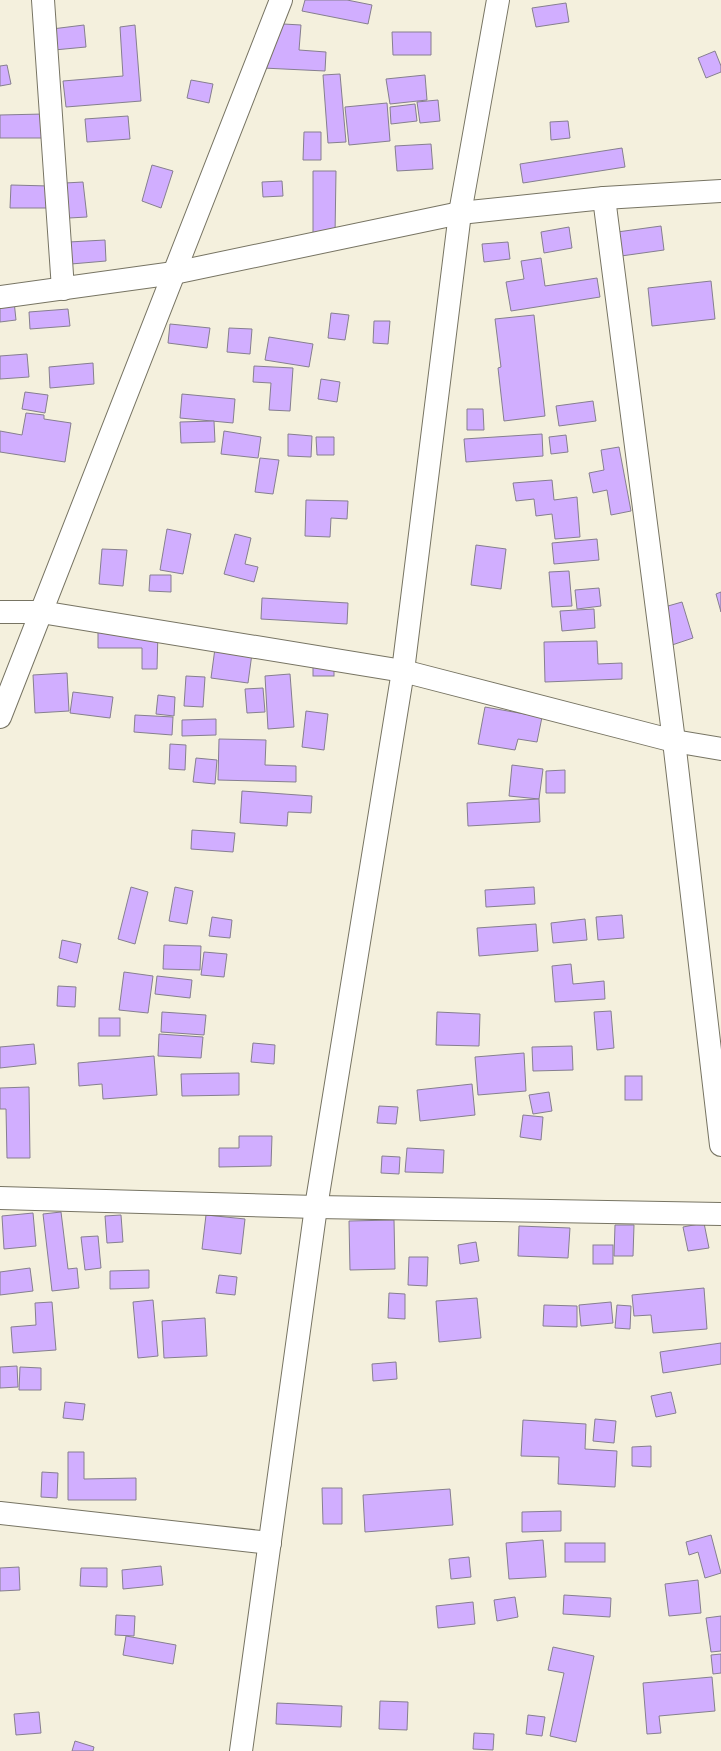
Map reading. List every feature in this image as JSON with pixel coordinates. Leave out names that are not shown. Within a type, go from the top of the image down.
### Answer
[{"type":"street","points":[[42,0],[63,289]]},
{"type":"street","points":[[0,717],[281,0]]},
{"type":"street","points":[[241,1751],[316,1207],[403,671],[460,213],[498,0]]},
{"type":"street","points":[[0,297],[174,273],[460,213],[604,198],[721,191]]},
{"type":"street","points":[[604,198],[674,742],[721,1145]]},
{"type":"street","points":[[0,612],[41,612],[403,671],[674,742],[721,749]]},
{"type":"street","points":[[0,1198],[316,1207],[721,1214]]},
{"type":"street","points":[[0,1513],[270,1543]]},
{"type":"building","points":[[305,0],[347,0],[372,5],[368,24],[302,11]]},
{"type":"building","points":[[566,3],[569,22],[536,27],[532,8]]},
{"type":"building","points":[[266,23],[301,25],[299,50],[326,52],[325,71],[263,68]]},
{"type":"building","points":[[84,25],[86,47],[54,50],[52,29]]},
{"type":"building","points":[[135,25],[141,101],[66,107],[63,81],[123,76],[120,27]]},
{"type":"building","points":[[392,32],[431,32],[431,55],[393,55]]},
{"type":"building","points":[[715,51],[721,66],[721,72],[706,78],[698,58]]},
{"type":"building","points":[[7,65],[11,84],[0,86],[0,66]]},
{"type":"building","points":[[340,74],[346,142],[328,143],[323,75]]},
{"type":"building","points":[[425,75],[427,100],[390,104],[386,79]]},
{"type":"building","points":[[191,80],[213,84],[209,103],[187,98]]},
{"type":"building","points":[[438,100],[440,121],[420,123],[417,102]]},
{"type":"building","points":[[387,103],[390,141],[349,145],[345,107]]},
{"type":"building","points":[[415,104],[417,121],[391,124],[390,107]]},
{"type":"building","points":[[44,114],[44,138],[0,138],[0,115]]},
{"type":"building","points":[[128,116],[130,139],[87,142],[85,119]]},
{"type":"building","points":[[568,121],[570,138],[551,140],[550,122]]},
{"type":"building","points":[[304,132],[321,132],[321,160],[303,160]]},
{"type":"building","points":[[431,144],[433,169],[397,171],[395,146]]},
{"type":"building","points":[[622,148],[625,167],[523,183],[520,164]]},
{"type":"building","points":[[152,165],[173,171],[161,208],[142,201]]},
{"type":"building","points":[[313,171],[336,171],[335,235],[313,235]]},
{"type":"building","points":[[282,181],[283,196],[263,197],[262,182]]},
{"type":"building","points":[[83,182],[87,217],[69,218],[65,183]]},
{"type":"building","points":[[11,185],[49,186],[48,208],[10,208]]},
{"type":"building","points":[[661,226],[664,250],[614,257],[610,233]]},
{"type":"building","points":[[569,227],[572,248],[544,253],[541,232]]},
{"type":"building","points":[[105,240],[106,261],[71,264],[69,242]]},
{"type":"building","points":[[508,242],[510,259],[484,262],[482,244]]},
{"type":"building","points":[[541,258],[545,286],[597,278],[600,297],[511,311],[506,282],[524,279],[521,261]]},
{"type":"building","points":[[711,281],[715,319],[652,326],[648,288]]},
{"type":"building","points":[[14,301],[16,320],[0,322],[0,302]]},
{"type":"building","points":[[68,309],[70,326],[30,329],[29,312]]},
{"type":"building","points":[[331,313],[349,315],[345,340],[328,338]]},
{"type":"building","points":[[534,315],[545,416],[504,421],[498,368],[501,367],[495,319]]},
{"type":"building","points":[[374,321],[390,321],[388,344],[373,343]]},
{"type":"building","points":[[170,324],[210,328],[207,348],[168,343]]},
{"type":"building","points":[[229,328],[252,329],[250,354],[227,352]]},
{"type":"building","points":[[269,337],[313,344],[309,367],[265,360]]},
{"type":"building","points":[[27,354],[29,377],[0,379],[0,356]]},
{"type":"building","points":[[93,363],[94,384],[50,388],[49,367]]},
{"type":"building","points":[[254,366],[293,368],[290,411],[269,410],[271,383],[253,382]]},
{"type":"building","points":[[321,379],[340,382],[337,402],[318,399]]},
{"type":"building","points":[[25,392],[48,395],[45,413],[22,409]]},
{"type":"building","points":[[182,394],[235,399],[233,423],[180,418]]},
{"type":"building","points":[[593,401],[596,421],[559,426],[556,406]]},
{"type":"building","points":[[467,409],[483,409],[484,430],[467,430]]},
{"type":"building","points":[[26,413],[44,415],[44,419],[71,423],[65,462],[0,452],[0,431],[22,435]]},
{"type":"building","points":[[214,421],[215,442],[181,443],[180,422]]},
{"type":"building","points":[[224,431],[261,437],[258,458],[221,454]]},
{"type":"building","points":[[288,434],[312,436],[311,457],[288,456]]},
{"type":"building","points":[[542,434],[543,456],[466,462],[464,439]]},
{"type":"building","points":[[566,435],[568,452],[551,454],[549,437]]},
{"type":"building","points":[[316,437],[334,437],[334,455],[317,455]]},
{"type":"building","points":[[619,447],[631,511],[611,515],[607,490],[593,493],[589,473],[604,470],[601,450]]},
{"type":"building","points":[[260,458],[279,460],[273,494],[255,492]]},
{"type":"building","points":[[552,480],[554,500],[577,497],[580,537],[555,539],[552,514],[536,516],[534,499],[516,501],[513,483]]},
{"type":"building","points":[[306,500],[348,501],[347,519],[331,518],[330,537],[305,536]]},
{"type":"building","points":[[167,529],[191,534],[183,574],[160,570]]},
{"type":"building","points":[[235,534],[251,538],[245,564],[258,567],[254,582],[224,574]]},
{"type":"building","points":[[597,539],[599,560],[554,564],[552,543]]},
{"type":"building","points":[[476,545],[506,549],[501,589],[471,585]]},
{"type":"building","points":[[102,549],[127,550],[123,586],[99,584]]},
{"type":"building","points":[[569,571],[572,606],[552,607],[549,572]]},
{"type":"building","points":[[150,575],[171,575],[171,592],[149,591]]},
{"type":"building","points":[[599,588],[601,606],[577,609],[575,590]]},
{"type":"building","points":[[721,592],[721,612],[716,594]]},
{"type":"building","points":[[262,598],[348,603],[347,624],[261,619]]},
{"type":"building","points":[[682,602],[693,638],[672,645],[661,608]]},
{"type":"building","points":[[594,609],[595,628],[562,631],[560,611]]},
{"type":"building","points":[[98,630],[158,631],[157,669],[142,669],[142,648],[98,648]]},
{"type":"building","points":[[216,641],[253,646],[248,683],[211,678]]},
{"type":"building","points":[[597,641],[598,664],[622,663],[622,679],[545,682],[544,642]]},
{"type":"building","points":[[313,657],[334,657],[334,676],[313,676]]},
{"type":"building","points":[[67,673],[69,711],[35,713],[33,675]]},
{"type":"building","points":[[290,674],[294,727],[268,729],[265,676]]},
{"type":"building","points":[[186,676],[205,677],[203,707],[184,706]]},
{"type":"building","points":[[263,688],[265,712],[247,713],[245,689]]},
{"type":"building","points":[[73,692],[113,697],[110,718],[70,713]]},
{"type":"building","points":[[158,695],[175,697],[174,716],[156,714]]},
{"type":"building","points":[[485,707],[542,717],[537,742],[518,739],[515,750],[478,744]]},
{"type":"building","points":[[306,711],[328,714],[324,750],[302,747]]},
{"type":"building","points":[[135,715],[173,717],[172,735],[134,732]]},
{"type":"building","points":[[216,719],[216,735],[182,736],[182,720]]},
{"type":"building","points":[[219,739],[266,740],[265,765],[296,766],[296,782],[218,780]]},
{"type":"building","points":[[170,744],[186,745],[185,770],[169,769]]},
{"type":"building","points":[[196,758],[217,760],[215,784],[193,782]]},
{"type":"building","points":[[512,765],[543,769],[539,799],[509,796]]},
{"type":"building","points":[[565,770],[565,793],[546,793],[546,771]]},
{"type":"building","points":[[242,791],[312,796],[311,813],[288,812],[287,826],[240,823]]},
{"type":"building","points":[[539,799],[540,822],[468,826],[467,803]]},
{"type":"building","points":[[192,830],[235,833],[233,852],[191,849]]},
{"type":"building","points":[[131,887],[148,892],[135,944],[118,939]]},
{"type":"building","points":[[175,887],[193,891],[187,924],[169,921]]},
{"type":"building","points":[[534,887],[535,904],[486,907],[485,890]]},
{"type":"building","points":[[622,915],[624,938],[598,940],[596,917]]},
{"type":"building","points":[[212,917],[232,920],[230,938],[209,936]]},
{"type":"building","points":[[585,919],[587,940],[553,943],[551,923]]},
{"type":"building","points":[[536,924],[538,951],[479,956],[477,928]]},
{"type":"building","points":[[62,940],[81,944],[77,963],[59,958]]},
{"type":"building","points":[[164,945],[201,946],[200,970],[163,969]]},
{"type":"building","points":[[204,952],[227,954],[224,977],[201,975]]},
{"type":"building","points":[[571,964],[573,984],[604,981],[605,999],[555,1002],[552,966]]},
{"type":"building","points":[[124,972],[153,976],[148,1013],[119,1010]]},
{"type":"building","points":[[157,976],[192,980],[190,998],[155,994]]},
{"type":"building","points":[[58,986],[76,987],[75,1007],[57,1006]]},
{"type":"building","points":[[611,1011],[614,1048],[597,1050],[594,1012]]},
{"type":"building","points":[[162,1012],[206,1015],[204,1035],[161,1032]]},
{"type":"building","points":[[437,1012],[480,1014],[479,1046],[436,1045]]},
{"type":"building","points":[[99,1018],[120,1018],[120,1036],[99,1036]]},
{"type":"building","points":[[159,1034],[203,1037],[201,1058],[158,1056]]},
{"type":"building","points":[[253,1043],[275,1045],[274,1064],[251,1062]]},
{"type":"building","points":[[34,1044],[36,1064],[0,1068],[0,1047]]},
{"type":"building","points":[[572,1046],[573,1070],[533,1071],[532,1047]]},
{"type":"building","points":[[524,1053],[526,1091],[478,1095],[475,1057]]},
{"type":"building","points":[[154,1056],[157,1095],[103,1099],[102,1084],[79,1086],[78,1063]]},
{"type":"building","points":[[239,1073],[239,1095],[182,1096],[181,1074]]},
{"type":"building","points":[[625,1076],[642,1076],[642,1100],[625,1100]]},
{"type":"building","points":[[472,1084],[475,1115],[420,1121],[417,1090]]},
{"type":"building","points":[[29,1087],[30,1158],[7,1158],[6,1109],[0,1109],[0,1088]]},
{"type":"building","points":[[549,1092],[552,1111],[533,1114],[529,1095]]},
{"type":"building","points":[[379,1106],[398,1107],[396,1124],[377,1123]]},
{"type":"building","points":[[523,1115],[543,1117],[541,1140],[520,1137]]},
{"type":"building","points":[[239,1136],[272,1136],[271,1166],[219,1167],[219,1148],[239,1148]]},
{"type":"building","points":[[407,1148],[444,1150],[443,1173],[405,1172]]},
{"type":"building","points":[[382,1156],[400,1157],[399,1174],[381,1173]]},
{"type":"building","points":[[61,1212],[68,1269],[77,1268],[79,1288],[52,1291],[43,1214]]},
{"type":"building","points":[[33,1213],[36,1246],[4,1249],[2,1216]]},
{"type":"building","points":[[121,1215],[123,1242],[107,1243],[105,1216]]},
{"type":"building","points":[[206,1215],[245,1219],[241,1254],[202,1249]]},
{"type":"building","points":[[394,1220],[395,1269],[350,1270],[349,1221]]},
{"type":"building","points":[[704,1223],[709,1248],[688,1251],[683,1227]]},
{"type":"building","points":[[615,1225],[634,1225],[633,1256],[614,1256]]},
{"type":"building","points":[[519,1226],[570,1228],[568,1258],[518,1256]]},
{"type":"building","points":[[98,1236],[101,1268],[85,1270],[81,1237]]},
{"type":"building","points":[[476,1242],[479,1261],[460,1264],[458,1245]]},
{"type":"building","points":[[593,1245],[613,1245],[613,1264],[593,1264]]},
{"type":"building","points":[[409,1257],[428,1257],[427,1286],[408,1285]]},
{"type":"building","points":[[30,1268],[33,1291],[0,1295],[0,1272]]},
{"type":"building","points":[[149,1270],[149,1288],[110,1289],[110,1271]]},
{"type":"building","points":[[219,1275],[237,1277],[235,1295],[216,1293]]},
{"type":"building","points":[[704,1288],[707,1329],[653,1333],[651,1315],[634,1316],[632,1295]]},
{"type":"building","points":[[389,1293],[405,1294],[405,1319],[388,1318]]},
{"type":"building","points":[[477,1298],[481,1338],[439,1342],[436,1301]]},
{"type":"building","points":[[153,1300],[158,1356],[138,1358],[133,1302]]},
{"type":"building","points":[[52,1302],[56,1350],[13,1353],[11,1327],[36,1325],[35,1303]]},
{"type":"building","points":[[611,1302],[613,1323],[581,1326],[579,1305]]},
{"type":"building","points":[[544,1305],[577,1306],[577,1327],[543,1326]]},
{"type":"building","points":[[617,1305],[631,1306],[630,1329],[615,1328]]},
{"type":"building","points":[[205,1318],[207,1356],[164,1358],[162,1321]]},
{"type":"building","points":[[721,1343],[721,1364],[663,1373],[660,1352]]},
{"type":"building","points":[[396,1362],[397,1379],[373,1381],[372,1364]]},
{"type":"building","points":[[17,1366],[18,1387],[0,1388],[0,1367]]},
{"type":"building","points":[[20,1367],[41,1368],[41,1390],[19,1390]]},
{"type":"building","points":[[671,1392],[676,1413],[656,1417],[651,1396]]},
{"type":"building","points":[[65,1402],[85,1404],[83,1420],[63,1418]]},
{"type":"building","points":[[595,1419],[616,1421],[614,1443],[593,1441]]},
{"type":"building","points":[[523,1420],[586,1424],[585,1449],[617,1451],[615,1487],[558,1484],[559,1457],[521,1456]]},
{"type":"building","points":[[651,1446],[651,1467],[632,1466],[632,1447]]},
{"type":"building","points":[[68,1452],[84,1452],[84,1479],[136,1478],[136,1500],[68,1500]]},
{"type":"building","points":[[42,1472],[58,1473],[57,1498],[41,1497]]},
{"type":"building","points":[[322,1488],[342,1488],[342,1524],[323,1524]]},
{"type":"building","points":[[450,1489],[453,1525],[365,1532],[363,1495]]},
{"type":"building","points":[[561,1511],[561,1531],[522,1532],[522,1512]]},
{"type":"building","points":[[711,1535],[721,1573],[705,1578],[698,1552],[689,1555],[686,1542]]},
{"type":"building","points":[[543,1540],[546,1577],[509,1579],[506,1543]]},
{"type":"building","points":[[565,1543],[605,1543],[605,1562],[565,1562]]},
{"type":"building","points":[[469,1557],[471,1577],[451,1579],[449,1559]]},
{"type":"building","points":[[161,1566],[163,1585],[123,1589],[122,1570]]},
{"type":"building","points":[[19,1567],[20,1590],[0,1591],[0,1568]]},
{"type":"building","points":[[81,1568],[107,1568],[107,1587],[80,1586]]},
{"type":"building","points":[[698,1580],[701,1613],[669,1616],[665,1584]]},
{"type":"building","points":[[564,1595],[611,1598],[610,1617],[563,1614]]},
{"type":"building","points":[[515,1597],[518,1617],[497,1621],[494,1600]]},
{"type":"building","points":[[473,1602],[475,1624],[438,1628],[436,1606]]},
{"type":"building","points":[[116,1615],[135,1616],[134,1636],[115,1635]]},
{"type":"building","points":[[721,1616],[721,1651],[711,1652],[706,1618]]},
{"type":"building","points":[[126,1636],[176,1645],[173,1664],[123,1655]]},
{"type":"building","points":[[553,1647],[594,1656],[576,1742],[550,1736],[564,1673],[548,1670]]},
{"type":"building","points":[[721,1654],[721,1673],[713,1674],[711,1655]]},
{"type":"building","points":[[712,1677],[715,1711],[659,1716],[661,1733],[647,1734],[643,1683]]},
{"type":"building","points":[[380,1701],[408,1702],[407,1730],[379,1729]]},
{"type":"building","points":[[277,1703],[342,1706],[341,1727],[276,1724]]},
{"type":"building","points":[[39,1712],[41,1733],[16,1735],[14,1714]]},
{"type":"building","points":[[528,1715],[545,1717],[542,1736],[526,1734]]},
{"type":"building","points":[[474,1733],[494,1734],[493,1750],[473,1749]]},
{"type":"building","points":[[75,1741],[94,1747],[93,1751],[72,1751]]}]
